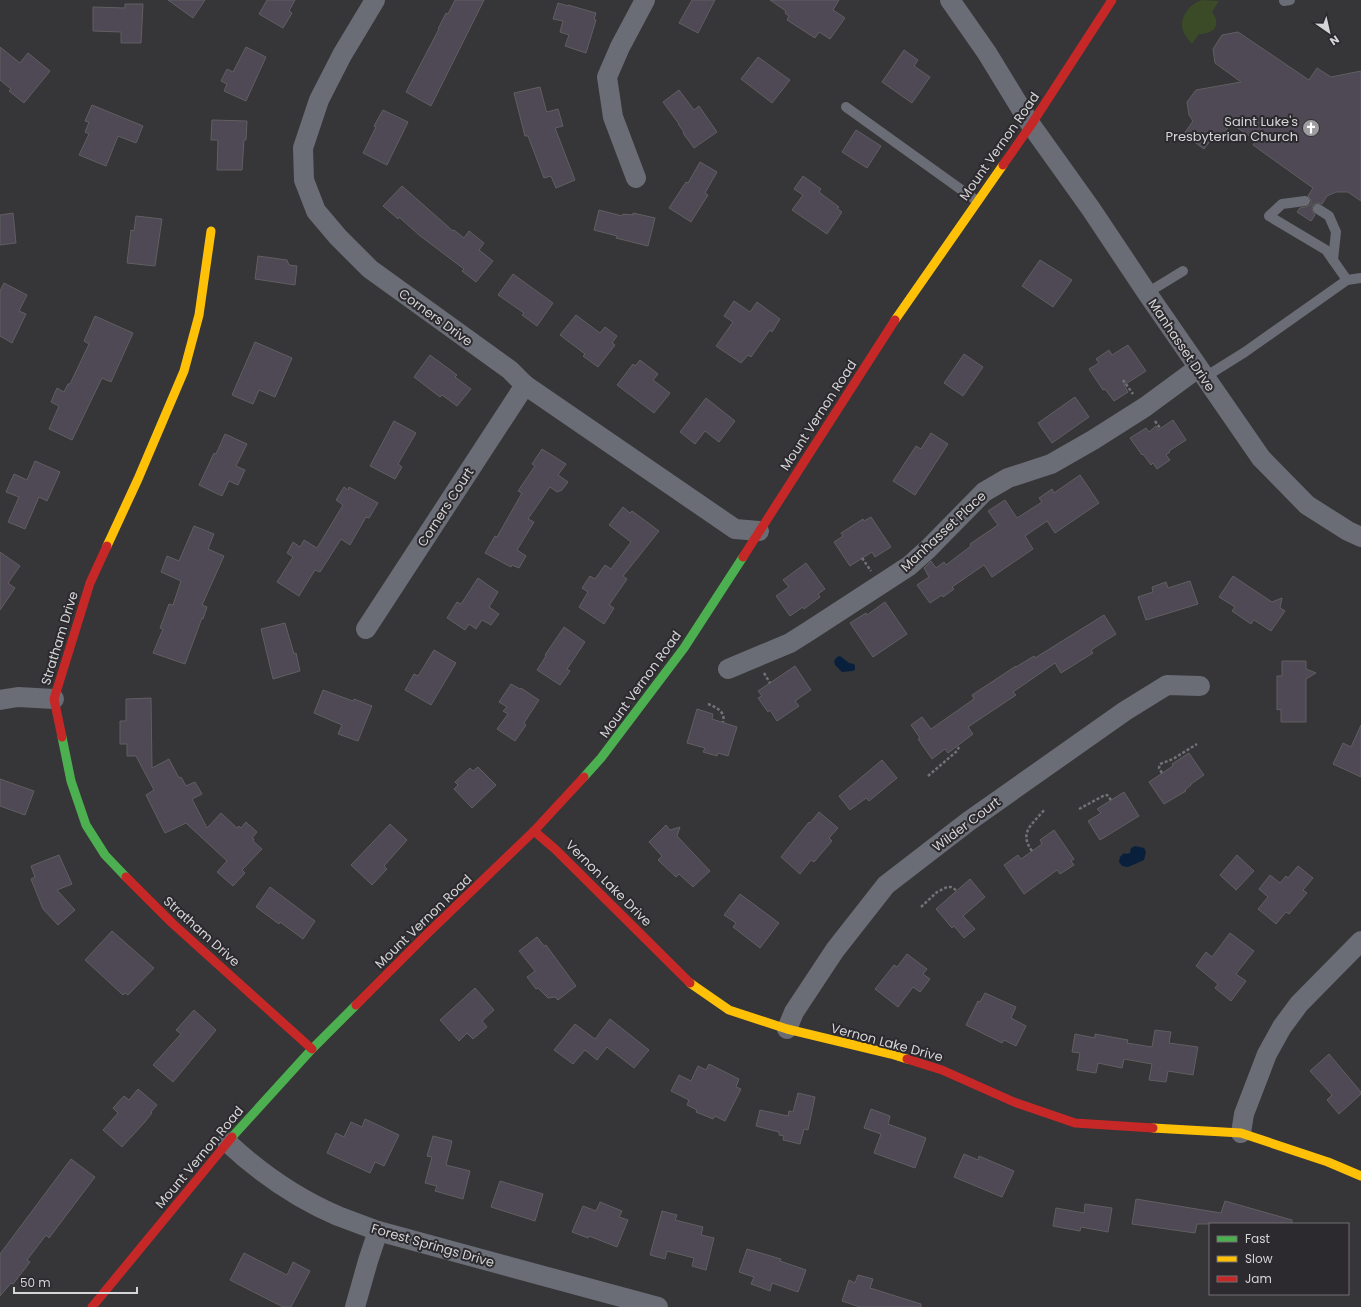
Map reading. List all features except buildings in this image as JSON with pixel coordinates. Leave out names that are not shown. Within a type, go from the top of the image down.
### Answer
[{"type":"street","name":"Corners Drive","points":[[375,0],[342,55],[319,100],[303,148],[304,180],[316,210],[338,237],[370,269],[510,370],[525,385],[735,528],[759,531]]},
{"type":"street","points":[[636,178],[613,117],[607,77],[620,47],[645,0]]},
{"type":"street","name":"Manhasset Drive","points":[[950,0],[987,53],[1031,125],[1091,209],[1261,458],[1307,505],[1348,531],[1361,537]]},
{"type":"street","name":"Mount Vernon Road","points":[[92,1307],[227,1142],[312,1048],[534,831],[601,758],[675,660],[906,303],[1031,125],[1112,0]]},
{"type":"street","name":"Stratham Drive","points":[[211,231],[200,315],[184,371],[138,479],[90,583],[54,699],[74,788],[86,825],[105,854],[172,923],[312,1048]]},
{"type":"street","name":"Manhasset Place","points":[[728,669],[790,643],[909,566],[928,549],[984,492],[1008,478],[1051,464],[1202,373]]},
{"type":"street","name":"Corners Court","points":[[366,629],[525,385]]},
{"type":"street","name":"Wilder Court","points":[[787,1029],[794,1012],[835,950],[886,884],[969,821],[1125,711],[1167,685],[1200,686]]},
{"type":"street","points":[[0,700],[18,697],[54,699]]},
{"type":"street","name":"Vernon Lake Drive","points":[[534,831],[555,848],[688,981],[730,1010],[787,1029],[891,1054],[942,1070],[1014,1102],[1075,1123],[1241,1133],[1328,1162],[1361,1176]]},
{"type":"street","points":[[1241,1133],[1244,1114],[1267,1054],[1282,1026],[1299,1004],[1361,941]]},
{"type":"street","name":"Forest Springs Drive","points":[[227,1142],[242,1157],[304,1199],[338,1216],[378,1231],[658,1307]]},
{"type":"street","points":[[356,1307],[368,1261],[378,1231]]},
{"type":"lane","points":[[846,107],[977,201]]},
{"type":"lane","points":[[1305,201],[1282,204],[1269,216],[1326,250],[1347,280]]},
{"type":"lane","points":[[1318,209],[1329,216],[1336,232],[1333,260]]},
{"type":"lane","points":[[1147,293],[1183,271]]},
{"type":"lane","points":[[1202,373],[1245,352],[1347,280],[1361,278]]},
{"type":"path","points":[[708,704],[721,712],[724,718],[722,722]]},
{"type":"path","points":[[1162,773],[1159,768],[1160,764],[1172,760],[1197,744]]},
{"type":"path","points":[[928,776],[957,751],[959,747]]},
{"type":"path","points":[[1079,809],[1103,796],[1107,795],[1111,800]]},
{"type":"path","points":[[1032,851],[1026,842],[1027,831],[1045,809]]},
{"type":"path","points":[[921,908],[943,889],[951,887],[956,890]]},
{"type":"green space","points":[[1202,0],[1219,1],[1212,12],[1215,17],[1216,25],[1215,28],[1209,32],[1199,34],[1192,44],[1183,32],[1183,18],[1194,4]]},
{"type":"water","points":[[840,656],[849,663],[854,664],[855,670],[842,672],[835,665],[834,661]]},
{"type":"water","points":[[1135,846],[1144,848],[1146,852],[1144,860],[1128,867],[1122,866],[1119,862],[1120,857],[1124,853],[1130,853],[1131,848]]},
{"type":"traffic: fast","points":[[584,777],[601,758],[684,648],[743,557]]},
{"type":"traffic: fast","points":[[62,737],[71,781],[86,825],[105,855],[126,877]]},
{"type":"traffic: fast","points":[[232,1137],[312,1049],[356,1005]]},
{"type":"traffic: slow","points":[[895,320],[1003,165]]},
{"type":"traffic: slow","points":[[107,546],[138,479],[184,371],[199,315],[211,231]]},
{"type":"traffic: slow","points":[[690,983],[729,1010],[787,1029],[907,1059]]},
{"type":"traffic: slow","points":[[1153,1128],[1241,1133],[1328,1162],[1361,1176]]},
{"type":"traffic: jam","points":[[1003,165],[1031,125],[1112,0]]},
{"type":"traffic: jam","points":[[743,557],[895,320]]},
{"type":"traffic: jam","points":[[62,737],[54,699],[90,583],[107,546]]},
{"type":"traffic: jam","points":[[356,1005],[534,831],[584,777]]},
{"type":"traffic: jam","points":[[534,831],[555,849],[690,983]]},
{"type":"traffic: jam","points":[[126,877],[172,923],[312,1049]]},
{"type":"traffic: jam","points":[[907,1059],[942,1070],[1014,1102],[1075,1123],[1153,1128]]},
{"type":"traffic: jam","points":[[92,1307],[232,1137]]},
{"type":"place","name":"Saint Luke's Presbyterian Church","points":[[1311,128]]}]
